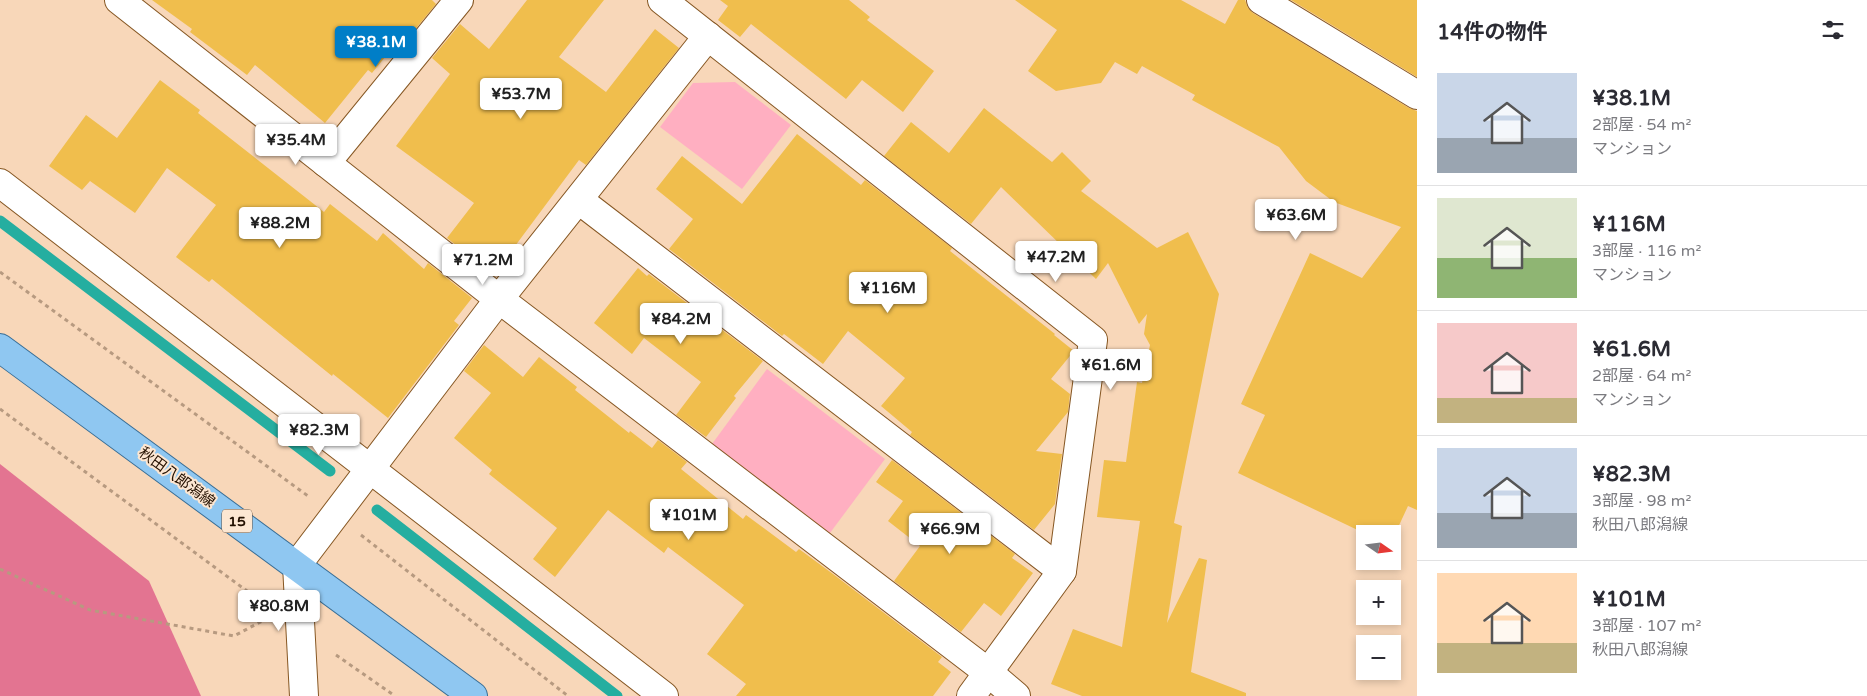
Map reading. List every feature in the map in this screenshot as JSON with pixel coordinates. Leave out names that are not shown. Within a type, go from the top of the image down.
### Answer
[{"type":"main road","name":"秋田八郎潟線","points":[[0,348],[473,696]]},
{"type":"street","points":[[119,0],[499,299],[1016,696]]},
{"type":"street","points":[[326,163],[459,0]]},
{"type":"street","points":[[662,0],[1093,340],[1062,570],[971,696]]},
{"type":"street","points":[[1261,0],[1417,95]]},
{"type":"street","points":[[304,696],[297,565],[499,299],[708,36]]},
{"type":"street","points":[[0,183],[664,696]]},
{"type":"street","points":[[579,200],[1062,570]]},
{"type":"path","points":[[0,272],[334,514],[568,696]]},
{"type":"path","points":[[0,409],[300,630],[395,696]]},
{"type":"path","points":[[0,569],[90,610],[234,636],[278,613]]},
{"type":"shaded area","points":[[735,82],[791,125],[742,189],[660,127],[693,83]]},
{"type":"shaded area","points":[[767,369],[885,459],[830,533],[712,444]]},
{"type":"shaded area","points":[[0,464],[149,581],[201,696],[0,696]]},
{"type":"building","points":[[152,0],[432,0],[436,4],[408,38],[404,34],[372,73],[368,70],[325,123],[255,65],[247,75],[190,32],[192,29]]},
{"type":"building","points":[[527,0],[604,0],[559,57],[606,92],[655,29],[679,48],[586,165],[579,160],[504,261],[502,260],[491,273],[447,238],[474,203],[396,146],[450,74],[432,58],[460,24],[489,49]]},
{"type":"building","points":[[720,0],[849,0],[870,17],[867,20],[934,71],[903,112],[862,80],[846,99],[751,24],[740,37],[718,20],[728,6]]},
{"type":"building","points":[[1015,0],[1181,0],[1225,24],[1238,0],[1245,0],[1248,8],[1253,13],[1409,108],[1417,111],[1417,510],[1408,506],[1399,525],[1356,525],[1356,529],[1238,473],[1265,415],[1241,404],[1310,253],[1362,278],[1401,227],[1334,202],[1306,181],[1279,147],[1192,100],[1195,95],[1142,66],[1137,74],[1115,62],[1101,83],[1056,91],[1028,71],[1057,30]]},
{"type":"building","points":[[1291,0],[1417,0],[1417,77]]},
{"type":"building","points":[[160,80],[200,110],[198,113],[324,212],[330,204],[377,241],[383,233],[424,269],[428,263],[472,298],[454,321],[459,325],[388,418],[333,374],[332,376],[212,279],[209,282],[176,257],[216,205],[167,168],[135,213],[90,181],[82,190],[49,166],[86,115],[117,138]]},
{"type":"building","points":[[984,108],[1052,162],[1062,152],[1091,181],[1081,191],[1157,248],[1188,232],[1219,294],[1174,523],[1182,526],[1167,623],[1199,558],[1207,560],[1191,672],[1246,693],[1246,696],[1082,696],[1051,684],[1073,629],[1122,647],[1140,521],[1097,517],[1104,460],[1126,462],[1137,382],[1142,383],[1150,345],[1144,334],[1147,314],[1139,324],[1108,263],[1096,279],[1001,187],[971,224],[884,156],[911,122],[949,153]]},
{"type":"building","points":[[797,134],[861,185],[865,180],[952,248],[950,251],[1074,351],[1051,379],[1070,394],[1068,412],[1036,451],[1062,454],[1055,504],[1034,530],[910,435],[912,432],[881,406],[905,378],[848,331],[823,364],[784,334],[782,336],[669,249],[693,219],[656,189],[682,156],[742,204]]},
{"type":"building","points":[[638,268],[647,276],[649,274],[763,361],[734,396],[736,398],[706,437],[676,415],[701,382],[644,338],[632,354],[594,323]]},
{"type":"building","points":[[484,345],[523,377],[539,357],[577,387],[575,390],[629,433],[630,431],[652,448],[658,440],[687,462],[681,469],[743,519],[746,515],[796,552],[799,549],[833,574],[942,657],[938,662],[951,672],[933,696],[736,696],[746,684],[707,654],[744,605],[668,547],[664,553],[608,510],[555,577],[533,559],[557,528],[489,474],[492,470],[454,438],[491,393],[464,371]]},
{"type":"building","points":[[892,460],[1015,554],[1012,558],[1033,573],[1001,616],[984,603],[961,632],[894,581],[920,546],[888,521],[903,501],[876,482]]},
{"type":"waterway","points":[[0,221],[330,471]]},
{"type":"waterway","points":[[377,510],[617,696]]}]
